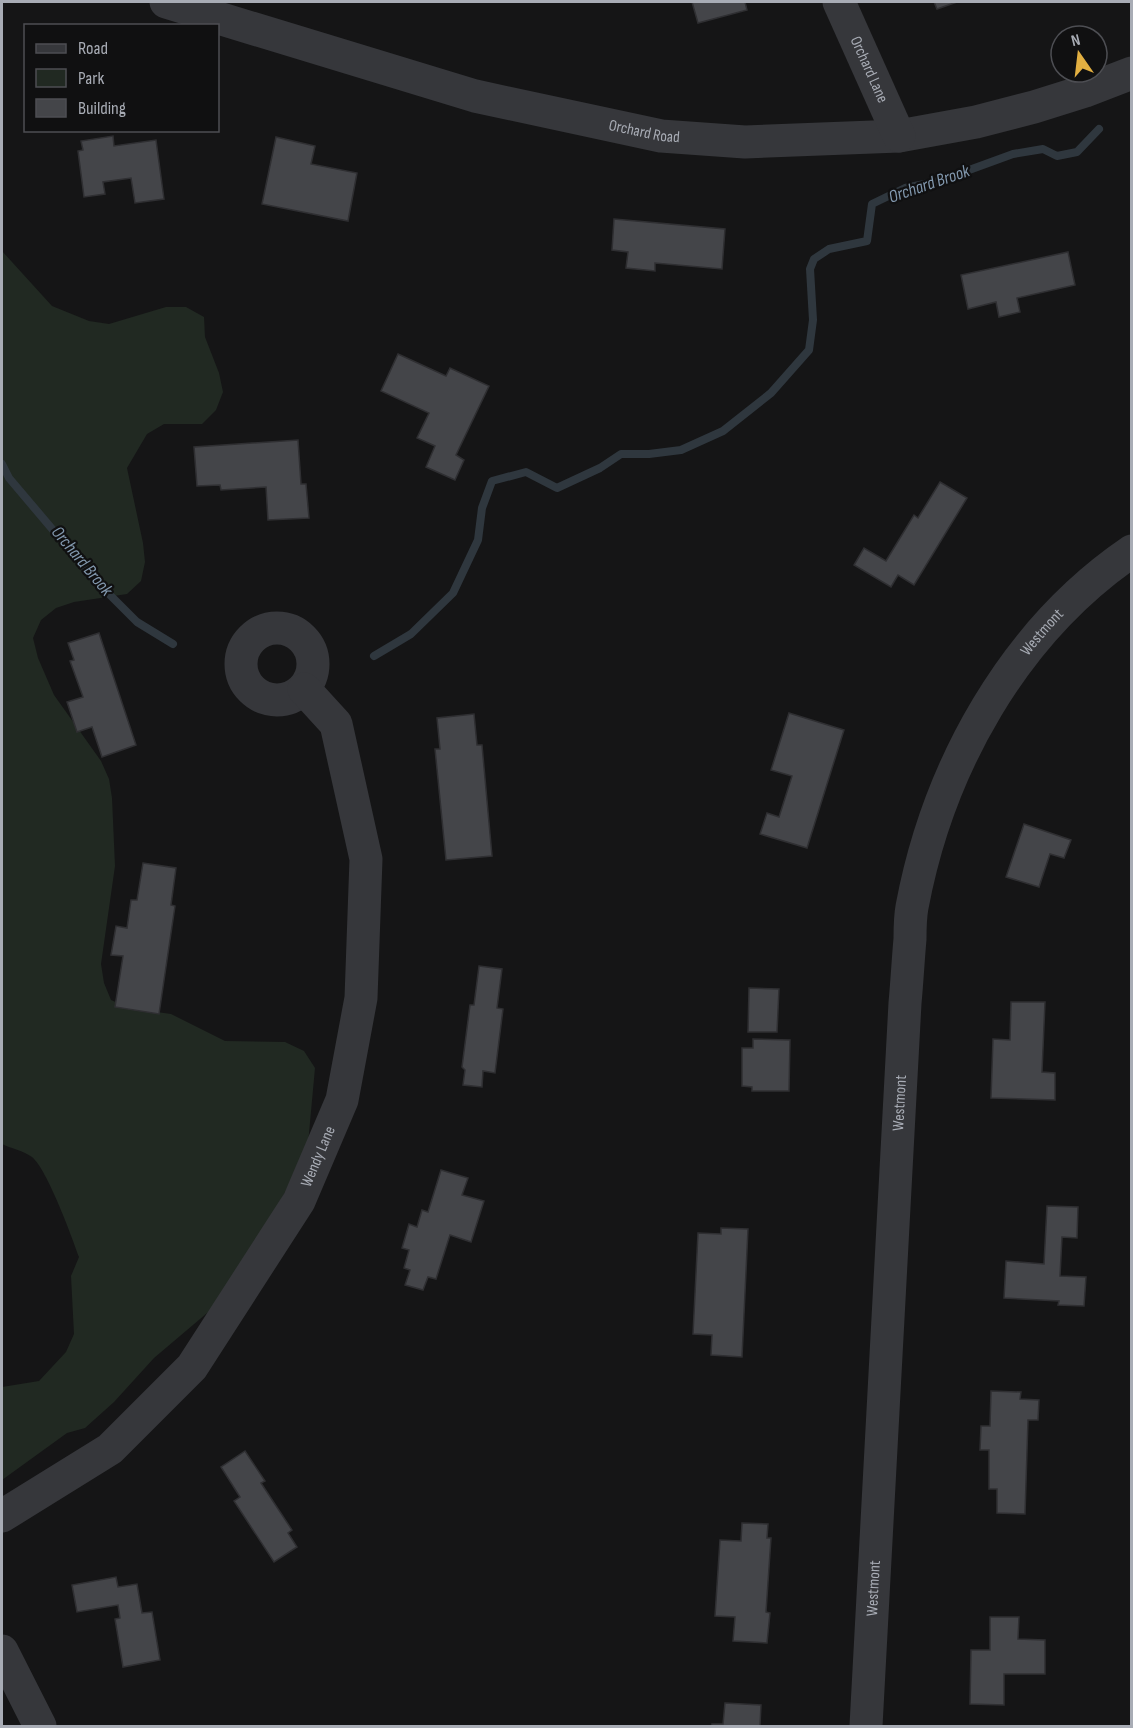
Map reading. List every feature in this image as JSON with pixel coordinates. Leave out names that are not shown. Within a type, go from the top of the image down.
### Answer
[{"type":"street","name":"Orchard Road","points":[[166,2],[475,96],[662,136],[745,142],[899,136],[976,122],[1034,108],[1131,73]]},
{"type":"street","name":"Orchard Lane","points":[[839,2],[899,136]]},
{"type":"street","name":"Westmont","points":[[866,1726],[912,909],[935,820],[950,780],[980,717],[1017,662],[1058,613],[1109,567],[1131,552]]},
{"type":"street","name":"Wendy Lane","points":[[2,1516],[110,1449],[192,1366],[299,1201],[342,1100],[361,998],[366,859],[336,724],[304,689]]},
{"type":"street","points":[[2,1651],[40,1726]]},
{"type":"green space","points":[[2,251],[52,306],[89,321],[109,324],[166,307],[186,307],[204,317],[205,337],[219,373],[223,392],[216,410],[202,424],[164,424],[147,434],[127,468],[143,543],[145,562],[141,581],[127,594],[74,602],[56,608],[41,620],[33,638],[38,658],[54,695],[101,761],[109,779],[115,866],[101,964],[104,983],[111,1000],[129,1008],[171,1014],[225,1041],[285,1042],[304,1051],[315,1068],[308,1144],[302,1162],[226,1297],[154,1358],[114,1402],[85,1428],[67,1433],[2,1480],[2,1387],[39,1381],[66,1352],[74,1334],[71,1276],[79,1257],[58,1204],[38,1164],[29,1155],[2,1144]]},
{"type":"building","points":[[692,2],[745,2],[747,10],[698,23]]},
{"type":"building","points":[[934,2],[957,2],[937,9]]},
{"type":"building","points":[[113,136],[114,146],[156,140],[164,199],[135,203],[131,178],[103,182],[105,194],[84,197],[78,151],[83,150],[81,141]]},
{"type":"building","points":[[276,137],[315,146],[311,164],[357,173],[348,221],[262,204]]},
{"type":"building","points":[[614,219],[725,229],[722,269],[655,263],[655,271],[626,268],[628,252],[612,250]]},
{"type":"building","points":[[1068,252],[1075,285],[1017,298],[1020,312],[999,317],[996,302],[968,309],[961,275]]},
{"type":"building","points":[[398,354],[446,376],[450,368],[489,386],[456,455],[464,460],[455,480],[426,467],[435,446],[417,438],[429,413],[381,391]]},
{"type":"building","points":[[298,440],[301,484],[306,484],[309,518],[268,520],[266,487],[221,490],[220,485],[197,486],[194,447]]},
{"type":"building","points":[[940,482],[967,498],[914,585],[898,575],[891,587],[854,565],[864,548],[886,561],[914,515],[918,518]]},
{"type":"building","points":[[99,633],[136,745],[102,757],[92,727],[77,732],[67,702],[83,697],[70,661],[74,660],[68,643]]},
{"type":"building","points":[[789,713],[844,730],[807,848],[760,834],[767,813],[779,817],[792,776],[771,770]]},
{"type":"building","points":[[474,714],[477,745],[482,745],[492,856],[446,860],[435,749],[440,749],[437,718]]},
{"type":"building","points":[[1024,824],[1071,840],[1064,858],[1050,854],[1039,887],[1006,877]]},
{"type":"building","points":[[143,863],[176,868],[171,905],[175,906],[159,1014],[115,1007],[123,956],[111,955],[116,926],[127,928],[131,900],[137,900]]},
{"type":"building","points":[[479,966],[502,969],[497,1008],[503,1009],[495,1073],[483,1071],[482,1087],[463,1085],[465,1070],[462,1067],[470,1005],[474,1005]]},
{"type":"building","points":[[749,988],[779,989],[777,1032],[748,1032]]},
{"type":"building","points":[[1011,1002],[1045,1002],[1042,1072],[1055,1073],[1055,1100],[991,1098],[993,1039],[1010,1040]]},
{"type":"building","points":[[753,1039],[790,1040],[789,1091],[752,1091],[752,1087],[742,1086],[742,1048],[753,1048]]},
{"type":"building","points":[[441,1170],[468,1178],[462,1195],[484,1201],[471,1242],[450,1235],[436,1279],[428,1277],[423,1290],[405,1285],[410,1270],[404,1268],[409,1250],[402,1248],[409,1224],[417,1227],[422,1210],[428,1212]]},
{"type":"building","points":[[1047,1206],[1078,1207],[1077,1238],[1062,1237],[1060,1276],[1086,1277],[1084,1306],[1058,1305],[1059,1301],[1004,1298],[1006,1261],[1044,1264]]},
{"type":"building","points":[[721,1228],[748,1229],[742,1357],[711,1355],[712,1335],[693,1334],[698,1233],[721,1234]]},
{"type":"building","points":[[991,1391],[1021,1392],[1020,1399],[1039,1400],[1038,1420],[1028,1420],[1025,1514],[997,1513],[997,1489],[989,1489],[989,1450],[980,1450],[981,1426],[990,1426]]},
{"type":"building","points":[[245,1451],[265,1481],[261,1483],[292,1530],[288,1533],[297,1547],[274,1562],[234,1501],[240,1497],[221,1467]]},
{"type":"building","points":[[742,1523],[768,1524],[767,1538],[771,1538],[766,1612],[770,1613],[767,1643],[733,1641],[735,1617],[715,1616],[720,1540],[741,1541]]},
{"type":"building","points":[[116,1577],[118,1587],[137,1584],[142,1613],[152,1612],[160,1660],[123,1667],[115,1619],[120,1618],[118,1605],[77,1612],[72,1585]]},
{"type":"building","points":[[990,1617],[1019,1617],[1018,1639],[1045,1640],[1045,1674],[1004,1674],[1004,1705],[970,1704],[971,1650],[990,1650]]},
{"type":"building","points":[[725,1703],[761,1705],[760,1726],[712,1726],[712,1724],[723,1724]]},
{"type":"waterway","name":"Orchard Brook","points":[[374,656],[411,634],[453,593],[478,540],[482,508],[492,481],[526,472],[557,488],[600,468],[621,454],[649,454],[681,450],[723,431],[771,393],[809,350],[813,320],[810,269],[814,259],[829,249],[867,241],[872,204],[905,188],[939,181],[1013,154],[1043,149],[1057,156],[1077,152],[1099,129]]},
{"type":"waterway","name":"Orchard Brook","points":[[2,464],[9,478],[97,582],[137,622],[173,644]]}]
